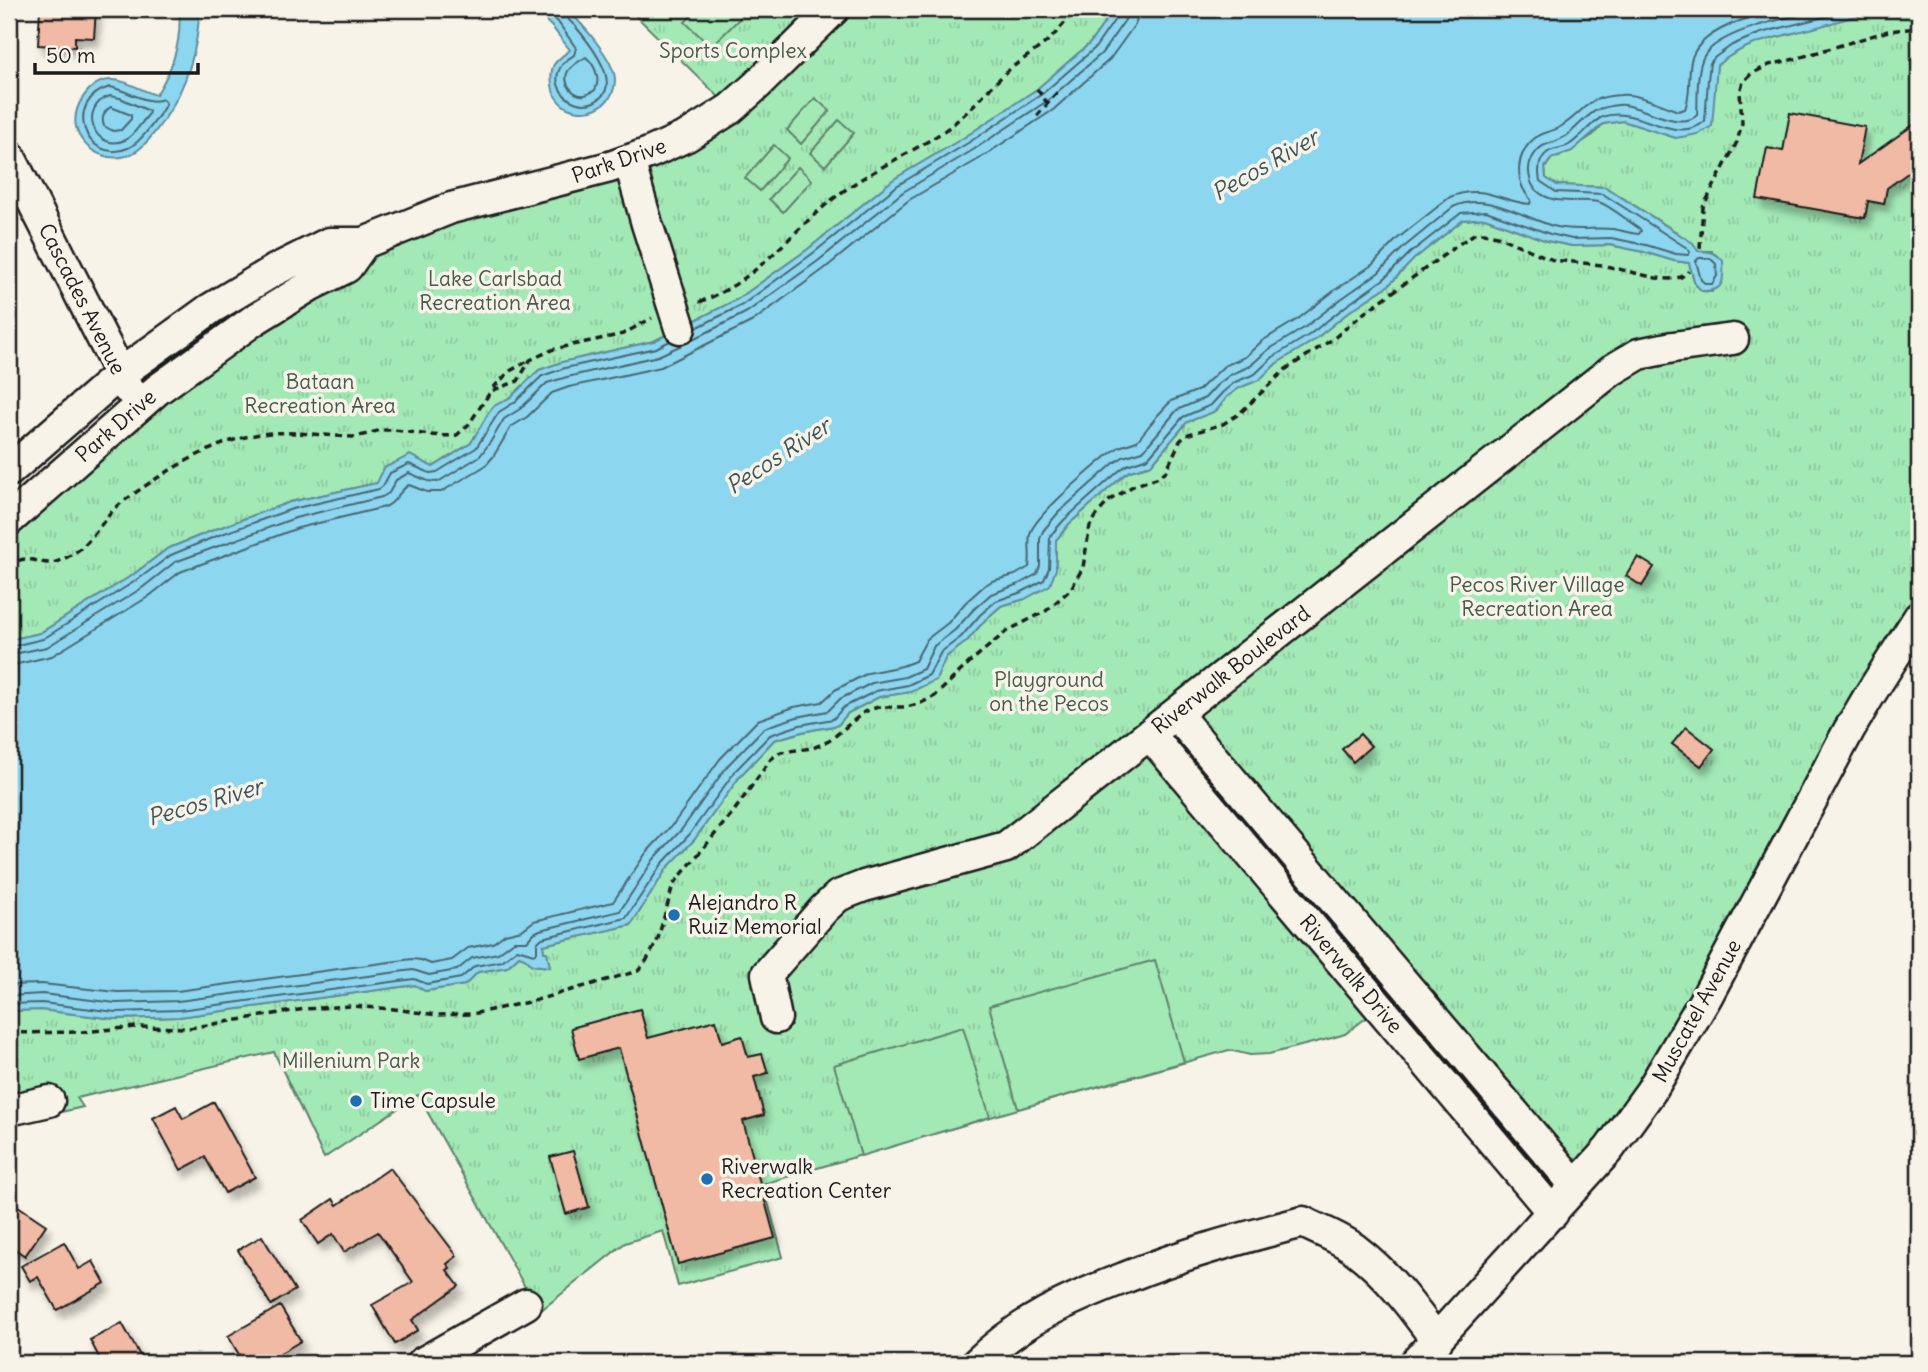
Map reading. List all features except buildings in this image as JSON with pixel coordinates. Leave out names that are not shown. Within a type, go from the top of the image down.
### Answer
[{"type":"street","name":"Park Drive","points":[[9,471],[120,374],[210,309],[275,270],[329,243],[364,243],[452,208],[629,160],[687,136],[730,108],[757,85],[834,9]]},
{"type":"street","name":"Cascades Avenue","points":[[9,155],[137,406]]},
{"type":"street","points":[[629,160],[678,319]]},
{"type":"street","name":"Park Drive","points":[[9,520],[137,406],[254,320],[311,285],[347,267],[364,243]]},
{"type":"street","name":"Riverwalk Boulevard","points":[[776,1018],[767,974],[838,896],[864,886],[1006,848],[1626,360],[1639,354],[1673,347],[1733,339]]},
{"type":"street","name":"Muscatel Avenue","points":[[1415,1363],[1609,1149],[1651,1091],[1679,1047],[1849,730],[1919,617]]},
{"type":"street","name":"Riverwalk Drive","points":[[1176,714],[1576,1186]]},
{"type":"street","name":"Riverwalk Drive","points":[[1150,735],[1553,1213]]},
{"type":"street","points":[[1370,996],[1397,976]]},
{"type":"street","points":[[9,1110],[49,1101]]},
{"type":"street","points":[[977,1363],[1021,1326],[1084,1294],[1158,1264],[1218,1244],[1303,1222],[1355,1249],[1389,1280],[1437,1341]]},
{"type":"street","points":[[422,1363],[460,1354],[526,1304]]},
{"type":"path","points":[[9,568],[13,563],[27,558],[50,564],[71,554],[81,548],[112,511],[137,492],[172,470],[229,441],[278,433],[352,437],[389,429],[440,436],[457,435],[469,424],[491,391],[510,371],[530,360],[554,349],[623,334],[646,320],[678,319],[739,283],[775,254],[833,199],[895,159],[939,135],[954,123],[1009,70],[1051,38],[1075,9]]},
{"type":"path","points":[[1700,248],[1703,207],[1737,142],[1742,123],[1740,92],[1743,82],[1751,74],[1769,65],[1888,31],[1919,28]]},
{"type":"path","points":[[1037,89],[1048,104]]},
{"type":"path","points":[[1037,116],[1060,89]]},
{"type":"path","points":[[9,1032],[81,1032],[137,1027],[189,1028],[304,1009],[350,1006],[437,1015],[472,1014],[533,1001],[638,971],[657,942],[673,885],[734,811],[771,759],[781,752],[813,748],[829,741],[864,712],[878,707],[908,707],[935,696],[1007,631],[1046,611],[1071,589],[1083,568],[1090,526],[1110,500],[1133,486],[1159,477],[1166,471],[1180,441],[1186,435],[1223,424],[1239,414],[1286,369],[1333,340],[1364,313],[1474,234],[1497,236],[1553,260],[1602,265],[1670,279],[1689,271]]},
{"type":"path","points":[[491,391],[519,381],[530,360]]},
{"type":"green space","points":[[629,9],[1114,9],[1090,43],[1037,89],[965,137],[894,179],[808,249],[738,299],[654,341],[539,370],[511,397],[494,407],[471,443],[433,467],[377,483],[290,502],[216,529],[167,549],[134,574],[40,633],[9,640],[9,520],[364,243],[730,108]]},
{"type":"green space","points":[[698,9],[749,9],[711,47],[685,22]]},
{"type":"green space","name":"Pecos River Village Recreation Area","points":[[1875,9],[1919,9],[1919,617],[1707,996],[1553,1213],[1379,1008],[1345,1034],[1332,1038],[1269,1054],[1250,1055],[1229,1050],[763,1184],[783,1257],[678,1286],[663,1231],[625,1243],[539,1312],[418,1095],[324,1158],[274,1052],[77,1098],[83,1107],[9,1124],[9,1011],[41,1010],[115,1019],[179,1017],[415,985],[425,991],[465,985],[478,972],[507,967],[519,956],[532,965],[550,967],[543,945],[631,925],[667,868],[694,840],[741,775],[774,740],[838,725],[848,713],[879,697],[910,692],[935,680],[946,657],[966,642],[985,620],[1001,606],[1025,599],[1056,540],[1069,524],[1124,475],[1151,465],[1187,422],[1216,411],[1227,397],[1239,388],[1259,380],[1277,363],[1313,341],[1350,311],[1389,285],[1414,259],[1463,220],[1485,218],[1547,241],[1572,246],[1610,245],[1689,263],[1695,284],[1702,291],[1712,292],[1712,251],[1698,251],[1675,231],[1605,187],[1557,185],[1546,178],[1545,168],[1552,158],[1559,157],[1593,135],[1603,124],[1623,121],[1676,138],[1715,81],[1717,64],[1727,57],[1755,43]]},
{"type":"green space","points":[[815,98],[830,111],[801,144],[787,130]]},
{"type":"green space","points":[[839,120],[854,133],[825,166],[810,153]]},
{"type":"green space","points":[[774,145],[788,158],[760,191],[745,178]]},
{"type":"green space","points":[[798,167],[812,180],[783,212],[769,199]]},
{"type":"green space","points":[[1155,960],[1184,1062],[1018,1109],[989,1006]]},
{"type":"green space","points":[[963,1027],[990,1117],[861,1156],[834,1065]]},
{"type":"water","points":[[179,9],[199,9],[197,38],[185,81],[164,120],[143,145],[126,156],[108,157],[92,150],[79,136],[76,127],[79,104],[95,85],[110,80],[127,83],[156,95],[175,54]]},
{"type":"water","points":[[534,9],[567,9],[596,42],[609,62],[615,79],[613,92],[606,102],[585,111],[574,110],[564,106],[556,97],[551,78],[552,68],[570,50]]},
{"type":"water","name":"Pecos River","points":[[1114,9],[1875,9],[1755,44],[1717,65],[1712,126],[1698,134],[1676,138],[1623,121],[1603,124],[1572,151],[1552,158],[1545,167],[1546,178],[1557,185],[1605,187],[1693,243],[1698,251],[1717,256],[1723,261],[1723,279],[1719,287],[1702,291],[1695,284],[1689,263],[1610,245],[1572,246],[1547,241],[1485,218],[1463,220],[1414,259],[1389,285],[1350,311],[1313,341],[1277,363],[1259,380],[1239,388],[1227,397],[1216,411],[1187,422],[1151,465],[1124,475],[1069,524],[1056,540],[1056,569],[1050,585],[1025,599],[1001,606],[966,642],[946,657],[936,680],[910,692],[879,697],[848,713],[838,725],[774,740],[741,775],[694,840],[667,868],[631,925],[543,945],[550,967],[532,965],[519,956],[507,967],[478,972],[465,985],[425,991],[415,985],[179,1017],[115,1019],[41,1010],[9,1011],[9,640],[40,633],[134,574],[167,549],[216,529],[290,502],[377,483],[384,468],[410,455],[433,467],[471,443],[494,406],[511,397],[539,370],[562,362],[654,341],[738,299],[808,249],[894,179],[965,137],[1037,89],[1090,43]]},
{"type":"place","name":"Alejandro R Ruiz Memorial","points":[[674,915]]},
{"type":"place","name":"Time Capsule","points":[[356,1101]]},
{"type":"place","name":"Riverwalk Recreation Center","points":[[707,1179]]},
{"type":"park label","name":"Sports Complex","points":[[733,51]]},
{"type":"park label","name":"Lake Carlsbad Recreation Area","points":[[495,291]]},
{"type":"park label","name":"Bataan Recreation Area","points":[[320,394]]},
{"type":"park label","name":"Playground on the Pecos","points":[[1049,692]]},
{"type":"park label","name":"Millenium Park","points":[[351,1061]]}]
